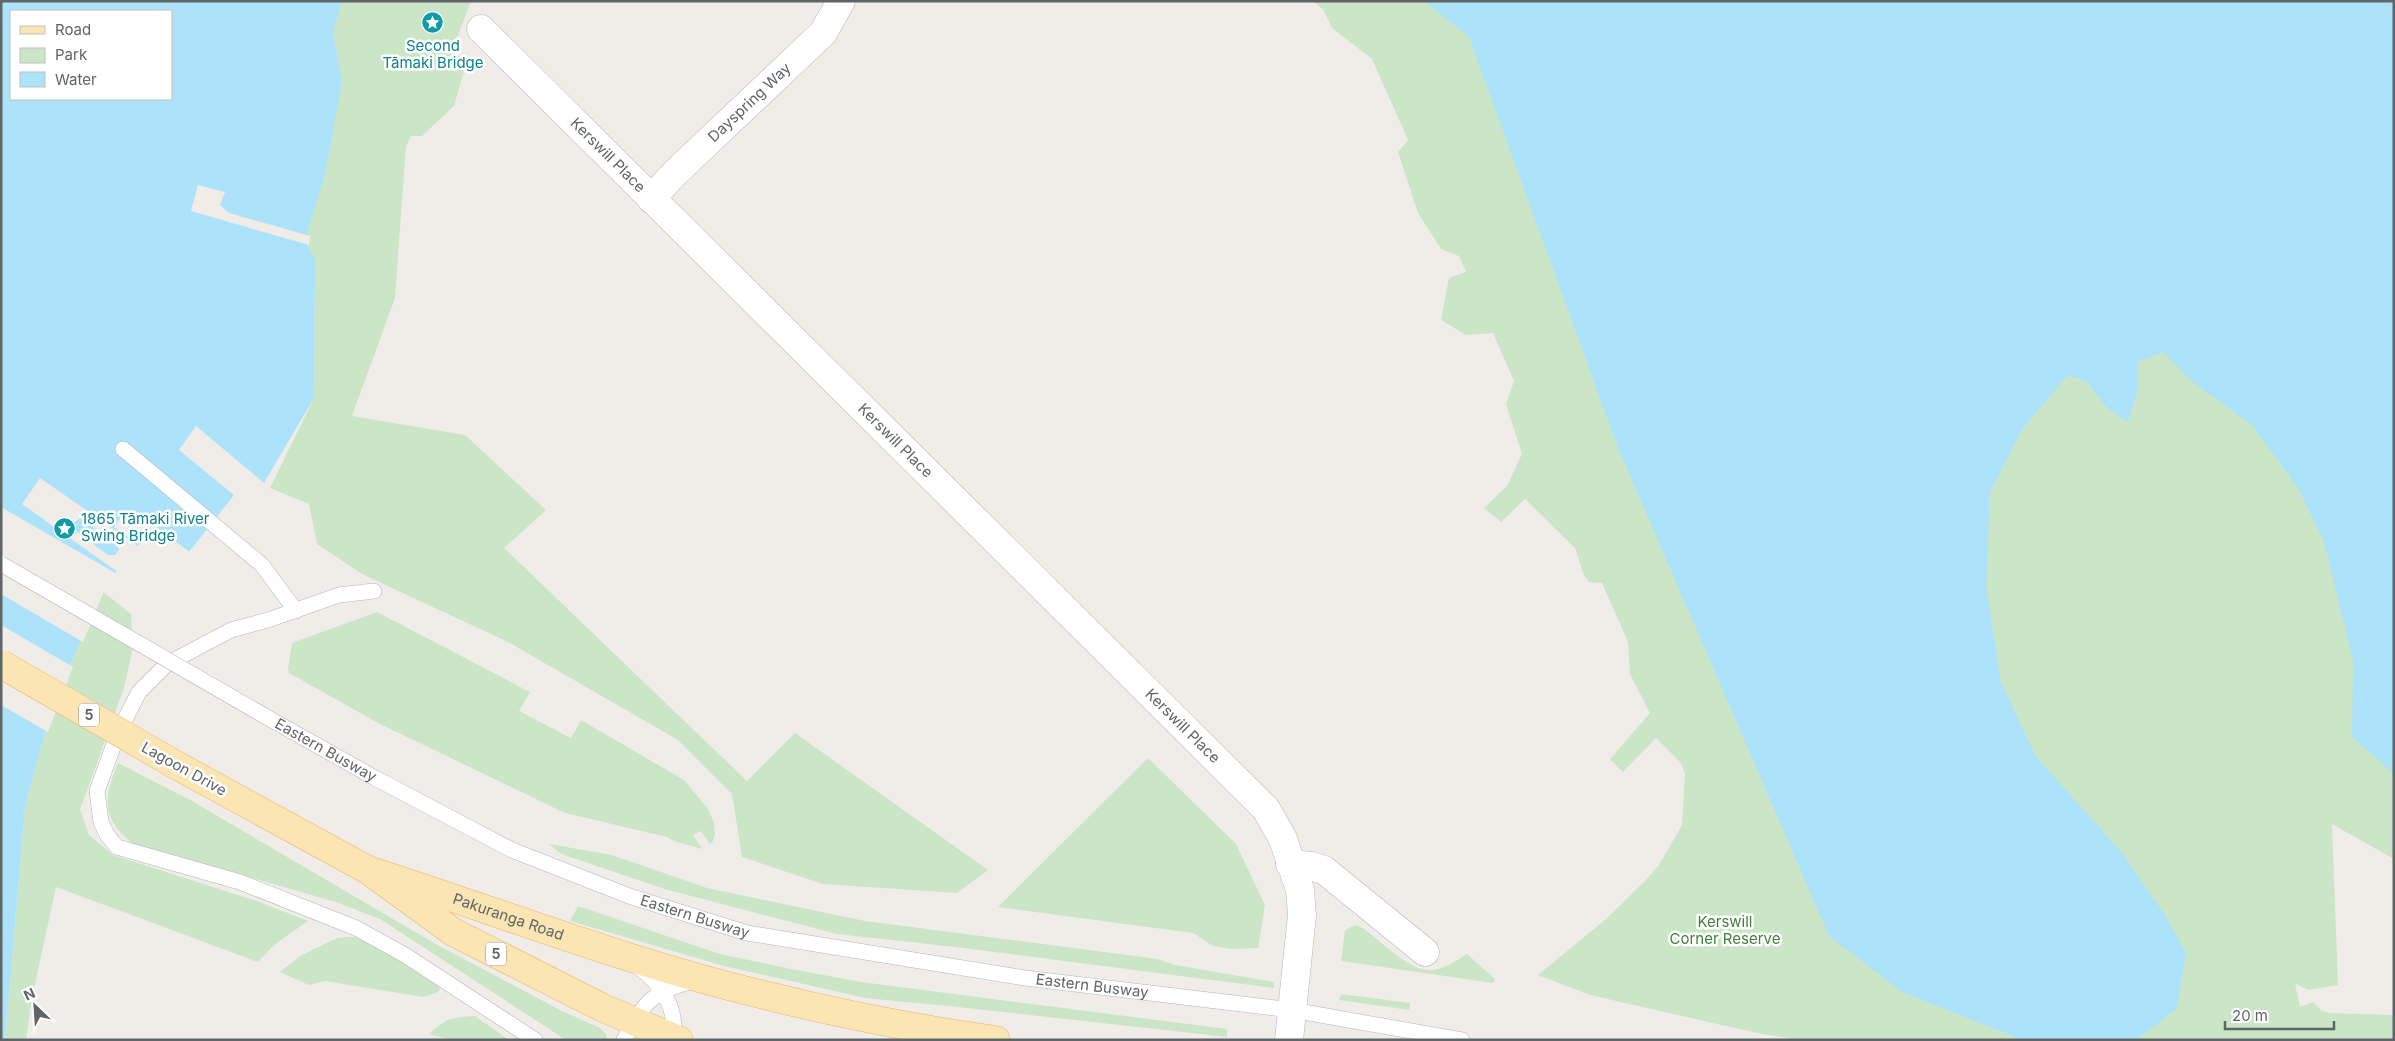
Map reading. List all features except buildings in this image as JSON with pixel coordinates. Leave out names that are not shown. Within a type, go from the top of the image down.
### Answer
[{"type":"main road","name":"Lagoon Drive","points":[[1,664],[176,765],[368,870]]},
{"type":"main road","name":"Pakuranga Road","points":[[368,870],[620,954],[754,993],[870,1020],[996,1040]]},
{"type":"main road","name":"Pakuranga Road","points":[[368,870],[453,932],[629,1031],[674,1039]]},
{"type":"street","name":"Dayspring Way","points":[[651,200],[674,174],[823,33],[841,1]]},
{"type":"street","name":"Kerswill Place","points":[[481,29],[1266,809],[1283,839],[1300,890],[1302,915],[1289,1040]]},
{"type":"street","points":[[1290,864],[1310,866],[1324,870],[1425,952]]},
{"type":"lane","points":[[124,449],[262,564],[296,611]]},
{"type":"lane","name":"Eastern Busway","points":[[1,564],[375,778],[512,850],[629,896],[747,933],[1025,978],[1292,1010],[1462,1040]]},
{"type":"lane","points":[[374,591],[339,595],[296,611],[230,630],[167,664],[139,692],[118,733],[96,791],[101,822],[107,835],[117,846],[240,882],[356,928],[406,955],[535,1040]]},
{"type":"lane","points":[[620,954],[649,975],[662,991],[674,1023],[674,1039]]},
{"type":"lane","points":[[629,1031],[640,1009],[662,991],[678,984],[708,980]]},
{"type":"green space","points":[[311,1],[471,1],[450,57],[464,71],[454,106],[422,136],[411,136],[406,146],[395,298],[352,416],[465,435],[546,510],[504,548],[747,781],[795,733],[988,870],[957,893],[823,884],[742,857],[732,794],[678,740],[508,642],[362,574],[317,544],[309,504],[270,488],[314,398],[315,259],[307,246]]},
{"type":"green space","name":"Kerswill Corner Reserve","points":[[1312,1],[2394,1],[2394,859],[2332,824],[2338,985],[2308,990],[2295,983],[2300,1007],[2313,1002],[2321,1010],[2329,1013],[2394,1015],[2394,1040],[1801,1040],[1761,1034],[1590,995],[1538,975],[1606,919],[1659,865],[1682,825],[1685,773],[1680,762],[1656,738],[1623,772],[1610,759],[1650,713],[1630,674],[1628,642],[1602,583],[1589,582],[1584,575],[1575,548],[1525,499],[1501,522],[1484,508],[1507,486],[1522,454],[1506,404],[1514,381],[1493,333],[1466,335],[1441,320],[1449,278],[1466,272],[1459,256],[1441,249],[1418,213],[1398,152],[1408,140],[1372,59],[1332,28],[1323,9]]},
{"type":"green space","points":[[101,590],[131,614],[133,648],[124,688],[80,810],[89,835],[113,855],[257,901],[308,921],[274,945],[258,962],[56,887],[32,998],[26,1040],[5,1040],[25,807],[48,721]]},
{"type":"green space","points":[[377,612],[530,692],[519,711],[571,738],[581,720],[684,780],[708,809],[714,823],[715,835],[712,843],[710,844],[701,831],[693,835],[702,849],[674,841],[667,837],[565,813],[380,724],[289,673],[292,643]]},
{"type":"green space","points":[[1148,758],[1236,844],[1265,905],[1258,948],[1231,949],[1213,946],[1193,933],[998,907]]},
{"type":"green space","points":[[118,763],[192,801],[434,943],[560,1010],[600,1028],[607,1035],[606,1040],[566,1040],[380,919],[336,902],[133,844],[115,825],[108,807],[110,787]]},
{"type":"green space","points":[[549,844],[612,855],[707,888],[865,921],[1158,959],[1175,965],[1274,982],[1274,988],[955,947],[837,934],[668,890],[561,854]]},
{"type":"green space","points":[[578,906],[720,954],[791,969],[861,982],[1227,1029],[1227,1037],[865,998],[724,966],[570,921]]},
{"type":"green space","points":[[1355,925],[1363,928],[1412,965],[1428,970],[1438,969],[1467,954],[1495,979],[1493,983],[1341,961],[1345,930]]},
{"type":"green space","points":[[362,936],[437,983],[440,989],[436,993],[423,997],[325,981],[309,985],[280,972],[300,956],[337,938]]},
{"type":"green space","points":[[1341,994],[1410,1003],[1409,1010],[1339,1000]]},
{"type":"green space","points":[[475,1016],[509,1040],[453,1040],[429,1034],[450,1019]]},
{"type":"water","points":[[1,1],[342,1],[333,32],[342,82],[325,174],[308,230],[307,246],[315,259],[314,398],[264,483],[196,426],[179,450],[234,495],[189,552],[159,530],[142,541],[101,590],[48,721],[25,807],[5,1040],[1,1040]]},
{"type":"water","points":[[1424,1],[2394,1],[2394,774],[2352,737],[2353,661],[2324,542],[2298,488],[2252,425],[2191,381],[2163,352],[2138,362],[2138,390],[2128,422],[2106,407],[2087,382],[2068,375],[2023,428],[1990,492],[1986,586],[2001,682],[2035,755],[2122,853],[2165,915],[2186,953],[2177,1008],[2137,1040],[2022,1040],[1902,992],[1829,936],[1618,448],[1469,37]]},
{"type":"pier","points":[[198,185],[225,192],[220,205],[229,213],[310,236],[309,245],[191,211]]},
{"type":"pier","name":"1865 Tāmaki River Swing Bridge","points":[[40,478],[139,547],[119,573],[22,504]],"holes":[[[80,518],[117,544],[119,550],[115,555],[108,555],[74,530],[72,524]]]},
{"type":"pier","points":[[1,507],[117,574],[104,591],[83,642],[1,594]]},
{"type":"pier","points":[[125,511],[153,525],[191,553],[188,554],[159,533],[146,541],[140,537],[136,543],[114,527]]},
{"type":"pier","points":[[1,625],[73,667],[48,732],[1,705]]},
{"type":"place","name":"Second Tāmaki Bridge","points":[[433,23]]},
{"type":"place","name":"1865 Tāmaki River Swing Bridge","points":[[65,528]]}]
